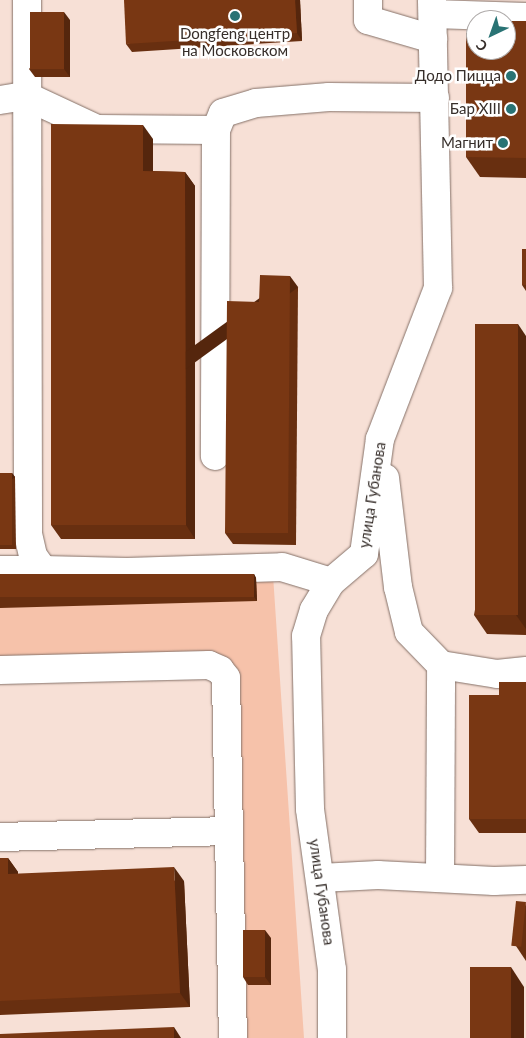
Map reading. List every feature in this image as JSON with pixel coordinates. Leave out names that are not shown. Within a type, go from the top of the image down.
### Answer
[{"type":"street","points":[[27,0],[28,534],[33,556],[43,570]]},
{"type":"street","points":[[368,0],[368,20],[526,16]]},
{"type":"street","name":"улица Губанова","points":[[332,1038],[332,970],[310,809],[306,636],[314,610],[331,582],[364,554],[380,439],[438,288],[433,18]]},
{"type":"street","points":[[0,100],[26,96],[97,129],[216,130]]},
{"type":"street","points":[[215,456],[216,130],[223,113],[256,103],[329,97],[435,98]]},
{"type":"street","points":[[380,439],[398,587],[410,632],[441,665],[497,674],[526,671]]},
{"type":"street","points":[[364,554],[398,587]]},
{"type":"street","points":[[0,570],[127,572],[282,567],[331,582]]},
{"type":"street","points":[[440,878],[441,665]]},
{"type":"street","points":[[0,670],[209,666],[220,670],[226,678],[233,1038]]},
{"type":"street","points":[[0,838],[229,831]]},
{"type":"street","points":[[320,878],[378,876],[526,880]]},
{"type":"shaded area","points":[[273,575],[304,1038],[240,1038],[226,678],[0,680],[0,586]]},
{"type":"building","points":[[124,0],[295,0],[297,33],[126,44]]},
{"type":"building","points":[[30,12],[64,12],[64,69],[30,69]]},
{"type":"building","points":[[516,21],[526,21],[526,158],[466,157],[466,60],[516,60]]},
{"type":"building","points":[[51,124],[143,125],[143,171],[185,172],[186,525],[51,525]]},
{"type":"building","points":[[522,249],[526,249],[526,285],[522,285]]},
{"type":"building","points":[[260,275],[290,276],[288,533],[225,533],[227,301],[259,302]]},
{"type":"building","points":[[475,324],[518,324],[518,615],[475,615]]},
{"type":"building","points":[[0,473],[12,473],[12,545],[0,545]]},
{"type":"building","points":[[0,574],[254,574],[254,597],[0,597]]},
{"type":"building","points":[[499,682],[526,682],[526,819],[469,819],[469,695],[499,695]]},
{"type":"building","points":[[0,858],[8,858],[8,874],[174,867],[180,993],[0,1001]]},
{"type":"building","points":[[516,901],[526,902],[521,947],[511,946]]},
{"type":"building","points":[[243,930],[265,930],[265,977],[243,977]]},
{"type":"building","points":[[470,967],[511,967],[511,1038],[470,1038]]},
{"type":"building","points":[[174,1027],[174,1038],[0,1038],[0,1034]]},
{"type":"place","name":"Dongfeng центр на Московском","points":[[235,16]]},
{"type":"place","name":"Додо Пицца","points":[[511,76]]},
{"type":"place","name":"Бар XIII","points":[[511,109]]},
{"type":"place","name":"Магнит","points":[[503,143]]}]
